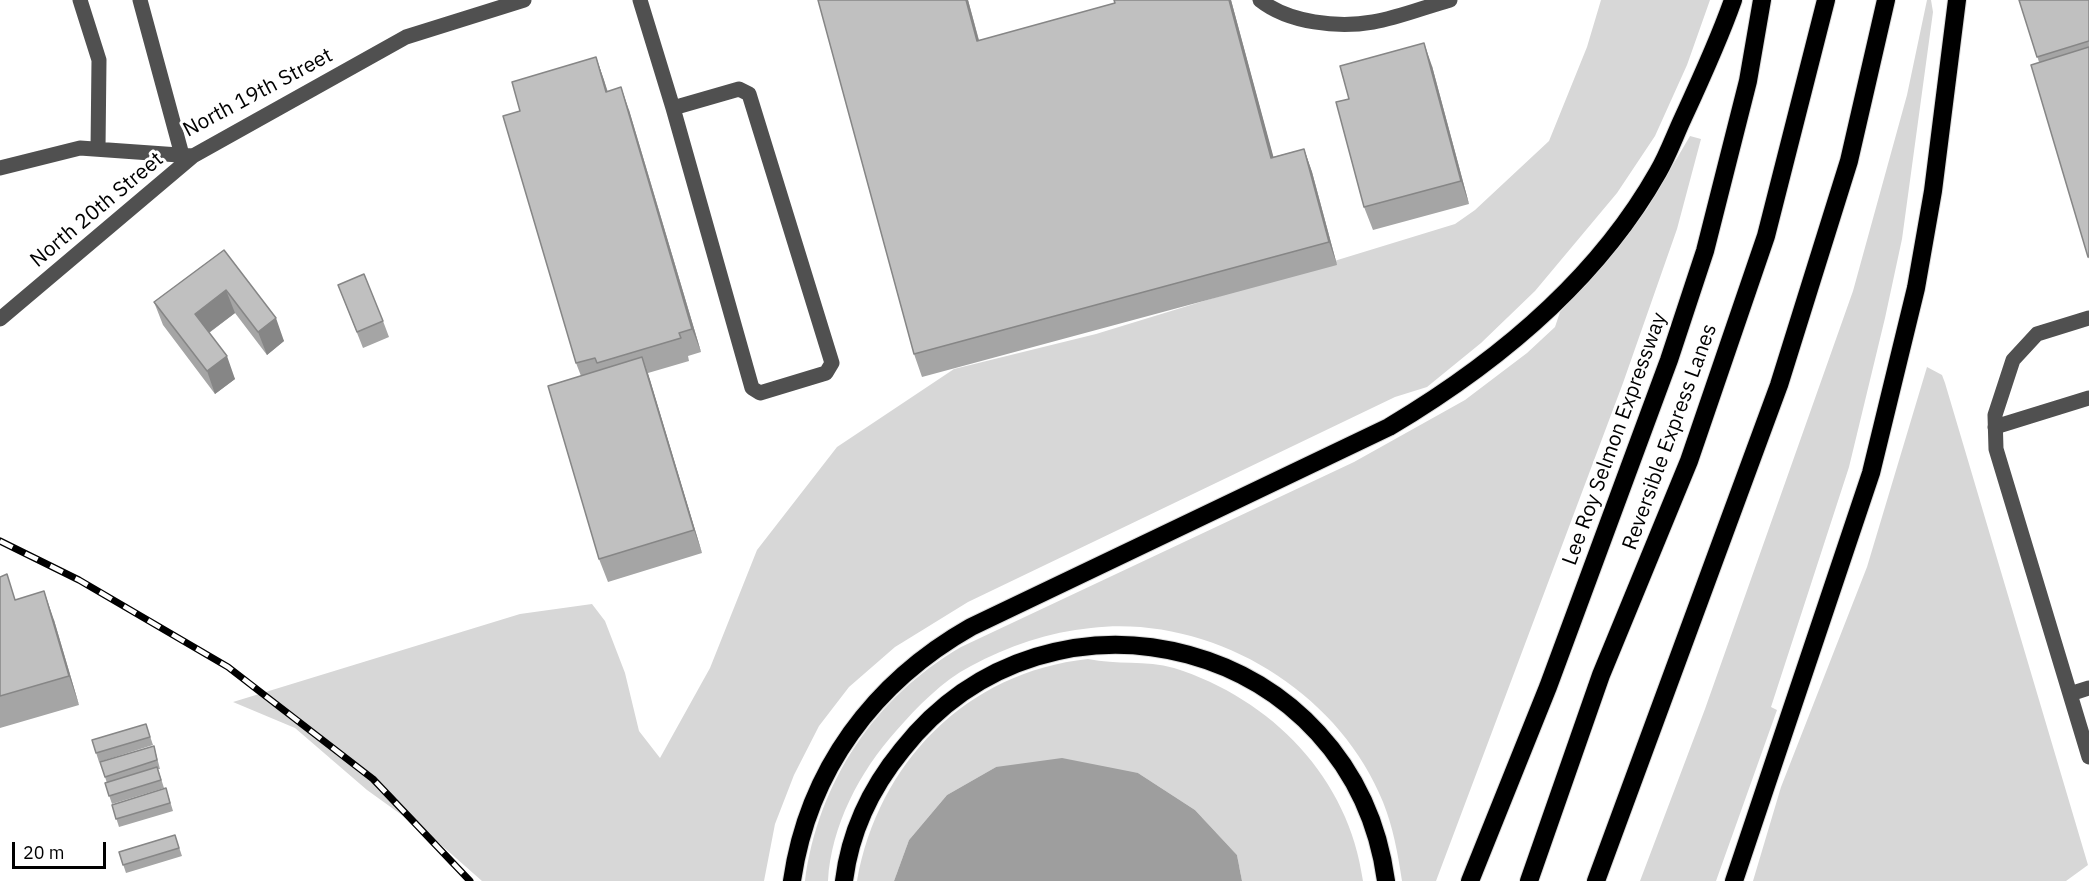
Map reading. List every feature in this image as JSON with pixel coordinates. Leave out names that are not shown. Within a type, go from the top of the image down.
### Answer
[{"type":"highway","points":[[792,881],[809,809],[829,765],[850,733],[881,694],[920,659],[971,627],[1389,427],[1451,389],[1508,345],[1597,256],[1631,213],[1658,171],[1718,41],[1733,0]]},
{"type":"highway","name":"Lee Roy Selmon Expressway","points":[[1470,881],[1548,687],[1669,360],[1705,251],[1748,81],[1762,0]]},
{"type":"highway","name":"Reversible Express Lanes","points":[[1529,881],[1602,675],[1689,461],[1762,247],[1806,87],[1826,0]]},
{"type":"highway","points":[[1596,881],[1786,363],[1849,161],[1886,0]]},
{"type":"highway","points":[[1734,881],[1871,473],[1916,288],[1933,191],[1957,0]]},
{"type":"highway","points":[[844,881],[858,824],[880,779],[912,736],[948,700],[990,673],[1016,663],[1067,647],[1108,644],[1145,646],[1197,657],[1252,682],[1304,718],[1343,765],[1360,794],[1374,827],[1386,881]]},
{"type":"street","points":[[80,0],[99,60],[98,149]]},
{"type":"street","points":[[140,0],[188,156]]},
{"type":"street","name":"North 19th Street","points":[[0,168],[80,148],[188,156],[406,36],[524,0]]},
{"type":"street","points":[[640,0],[752,388],[760,393],[826,373],[832,363],[749,94],[739,88],[673,108]]},
{"type":"street","points":[[1260,0],[1300,20],[1338,23],[1373,22],[1450,0]]},
{"type":"street","name":"North 20th Street","points":[[0,319],[188,156]]},
{"type":"street","points":[[2089,318],[2037,334],[2013,360],[1995,415],[1996,449],[2089,757]]},
{"type":"street","points":[[1995,427],[2089,398]]},
{"type":"street","points":[[2070,694],[2089,688]]},
{"type":"shaded area","points":[[1601,0],[1710,0],[1687,65],[1655,136],[1617,193],[1535,291],[1481,343],[1427,387],[1395,397],[968,602],[895,647],[849,687],[819,726],[794,775],[775,824],[764,881],[482,881],[431,836],[367,790],[295,728],[233,702],[520,614],[592,604],[605,621],[625,673],[639,731],[660,758],[710,668],[757,550],[837,447],[954,369],[1096,334],[1455,224],[1475,210],[1549,141],[1587,47]]},
{"type":"shaded area","points":[[1927,0],[1931,0],[1933,12],[1902,239],[1849,467],[1771,707],[1777,710],[1716,881],[1640,881],[1705,709],[1853,291],[1907,95]]},
{"type":"shaded area","points":[[1690,136],[1701,139],[1677,229],[1623,383],[1436,881],[1402,881],[1387,811],[1362,762],[1335,726],[1302,694],[1265,668],[1224,647],[1181,634],[1136,627],[1075,630],[1029,641],[999,652],[950,679],[921,704],[896,731],[859,782],[841,820],[830,860],[828,881],[805,881],[812,845],[837,777],[877,717],[930,667],[961,647],[1354,462],[1465,400],[1527,353],[1555,327],[1560,312],[1599,270],[1647,209]]},
{"type":"shaded area","points":[[1927,367],[1942,375],[1945,383],[2088,865],[2066,881],[1753,881],[1781,787],[1867,567]]},
{"type":"shaded area","points":[[1088,659],[1174,668],[1210,682],[1243,700],[1273,722],[1300,748],[1323,777],[1341,809],[1355,844],[1363,881],[1242,881],[1237,855],[1195,810],[1138,773],[996,767],[947,795],[909,840],[894,881],[857,881],[868,838],[885,798],[907,762],[935,731],[967,704],[1003,683],[1044,667]]},
{"type":"shaded area","points":[[1062,758],[1138,773],[1195,810],[1237,855],[1242,881],[894,881],[909,840],[947,795],[996,767]]},
{"type":"building","points":[[818,0],[966,0],[977,41],[1115,3],[1114,0],[1229,0],[1271,158],[1304,149],[1329,242],[914,354]]},
{"type":"building","points":[[2019,0],[2089,0],[2089,41],[2037,57]]},
{"type":"building","points":[[1424,43],[1461,181],[1364,207],[1336,102],[1349,99],[1340,66]]},
{"type":"building","points":[[2089,47],[2089,257],[2088,257],[2031,65]]},
{"type":"building","points":[[596,57],[606,92],[621,87],[692,329],[679,333],[681,338],[597,363],[595,358],[576,363],[503,116],[520,111],[512,82]]},
{"type":"building","points":[[224,250],[276,318],[258,332],[226,290],[195,314],[227,356],[207,371],[154,302]]},
{"type":"building","points":[[364,274],[383,321],[357,332],[338,285]]},
{"type":"building","points":[[642,357],[694,530],[599,559],[548,386]]},
{"type":"building","points":[[7,574],[15,600],[44,591],[69,676],[0,696],[0,577]]},
{"type":"building","points":[[146,724],[150,737],[96,753],[92,740]]},
{"type":"building","points":[[154,746],[157,760],[105,777],[100,762]]},
{"type":"building","points":[[157,767],[161,780],[109,796],[105,783]]},
{"type":"building","points":[[166,788],[170,803],[116,819],[112,805]]},
{"type":"building","points":[[175,835],[179,848],[123,865],[119,852]]},
{"type":"railway","points":[[0,541],[79,580],[228,667],[373,779],[470,881]]}]
